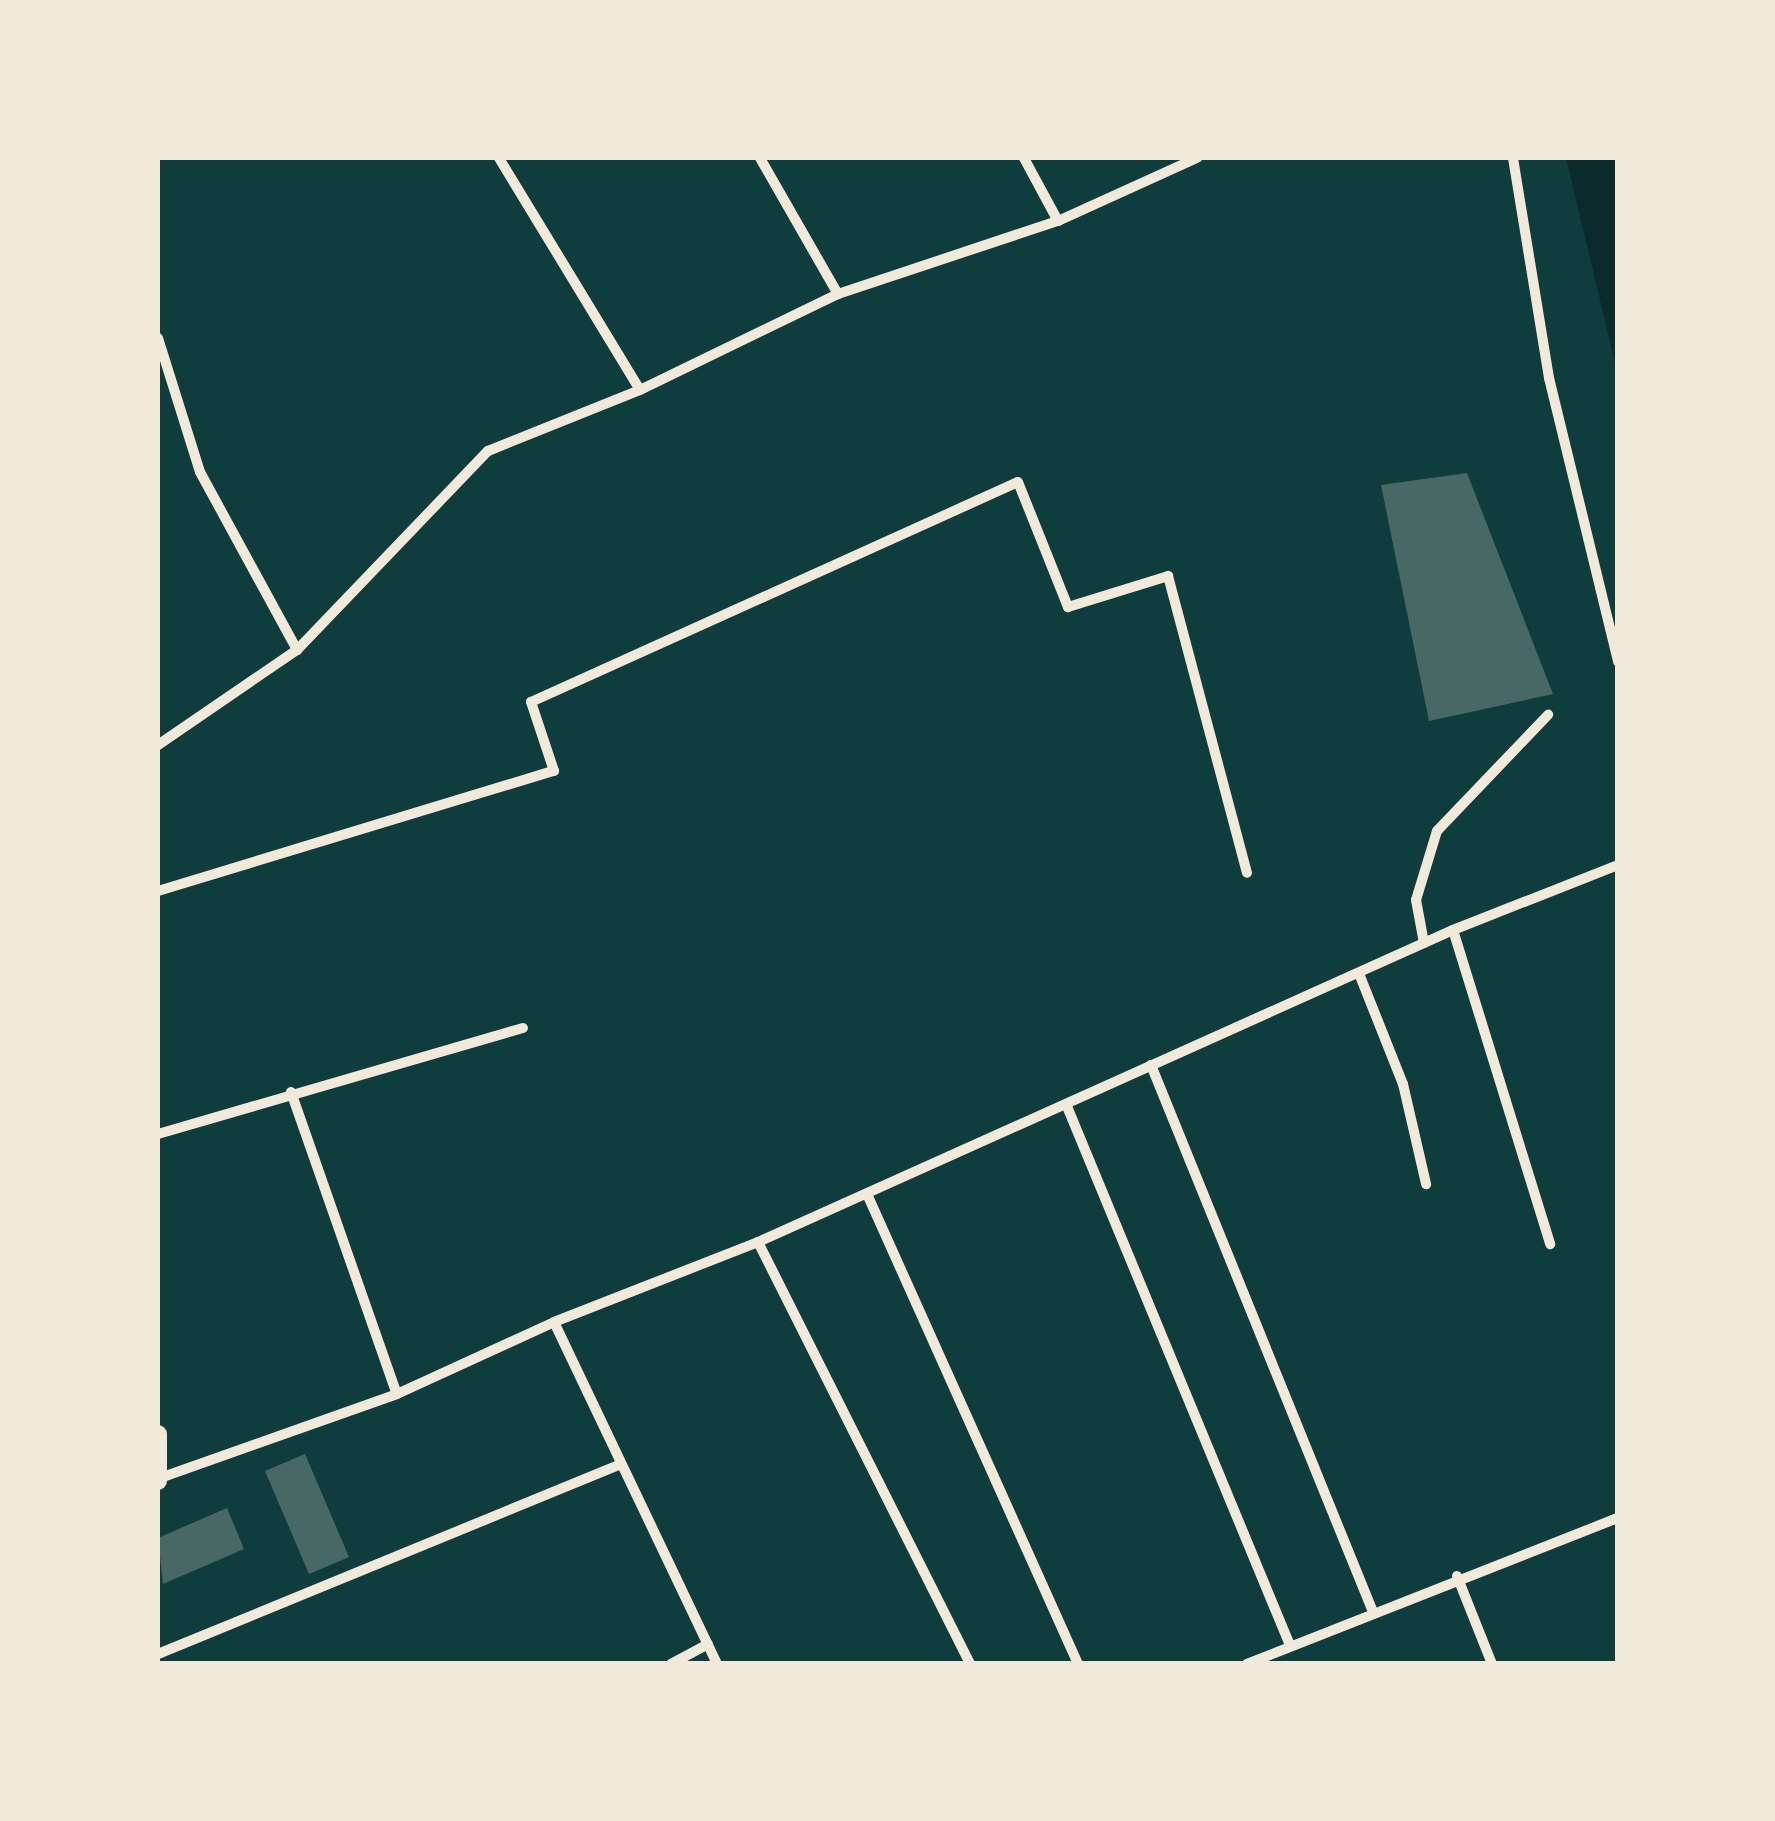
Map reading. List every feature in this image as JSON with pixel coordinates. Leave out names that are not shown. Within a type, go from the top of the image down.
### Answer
[{"type":"street","points":[[498,158],[640,390]]},
{"type":"street","points":[[760,158],[838,294]]},
{"type":"street","points":[[1024,158],[1058,221]]},
{"type":"street","points":[[158,745],[297,650],[488,451],[640,390],[838,294],[1058,221],[1197,158]]},
{"type":"street","points":[[1512,158],[1549,378],[1618,662]]},
{"type":"street","points":[[158,338],[200,472],[297,650]]},
{"type":"street","points":[[158,890],[554,770],[531,702],[1018,482],[1068,607],[1168,576],[1246,873]]},
{"type":"street","points":[[1424,943],[1416,900],[1437,832],[1548,715]]},
{"type":"street","points":[[158,1434],[159,1480],[397,1394],[554,1322],[758,1242],[1360,976],[1453,930],[1618,864]]},
{"type":"street","points":[[1453,930],[1550,1244]]},
{"type":"street","points":[[1360,976],[1404,1084],[1426,1184]]},
{"type":"street","points":[[158,1134],[291,1092],[522,1028]]},
{"type":"street","points":[[1152,1065],[1373,1612]]},
{"type":"street","points":[[291,1092],[397,1394]]},
{"type":"street","points":[[1066,1104],[1290,1643]]},
{"type":"street","points":[[867,1194],[1078,1664]]},
{"type":"street","points":[[758,1242],[970,1664]]},
{"type":"street","points":[[554,1322],[618,1465],[717,1664]]},
{"type":"street","points":[[158,1654],[618,1465]]},
{"type":"street","points":[[1247,1664],[1456,1576],[1618,1518]]},
{"type":"street","points":[[1456,1576],[1492,1664]]},
{"type":"street","points":[[671,1664],[708,1644]]},
{"type":"water","points":[[1566,158],[1617,158],[1617,371]]},
{"type":"building","points":[[1467,473],[1553,694],[1429,721],[1381,485]]},
{"type":"building","points":[[305,1454],[349,1557],[309,1574],[265,1471]]},
{"type":"building","points":[[227,1508],[244,1549],[163,1584],[158,1538]]}]
